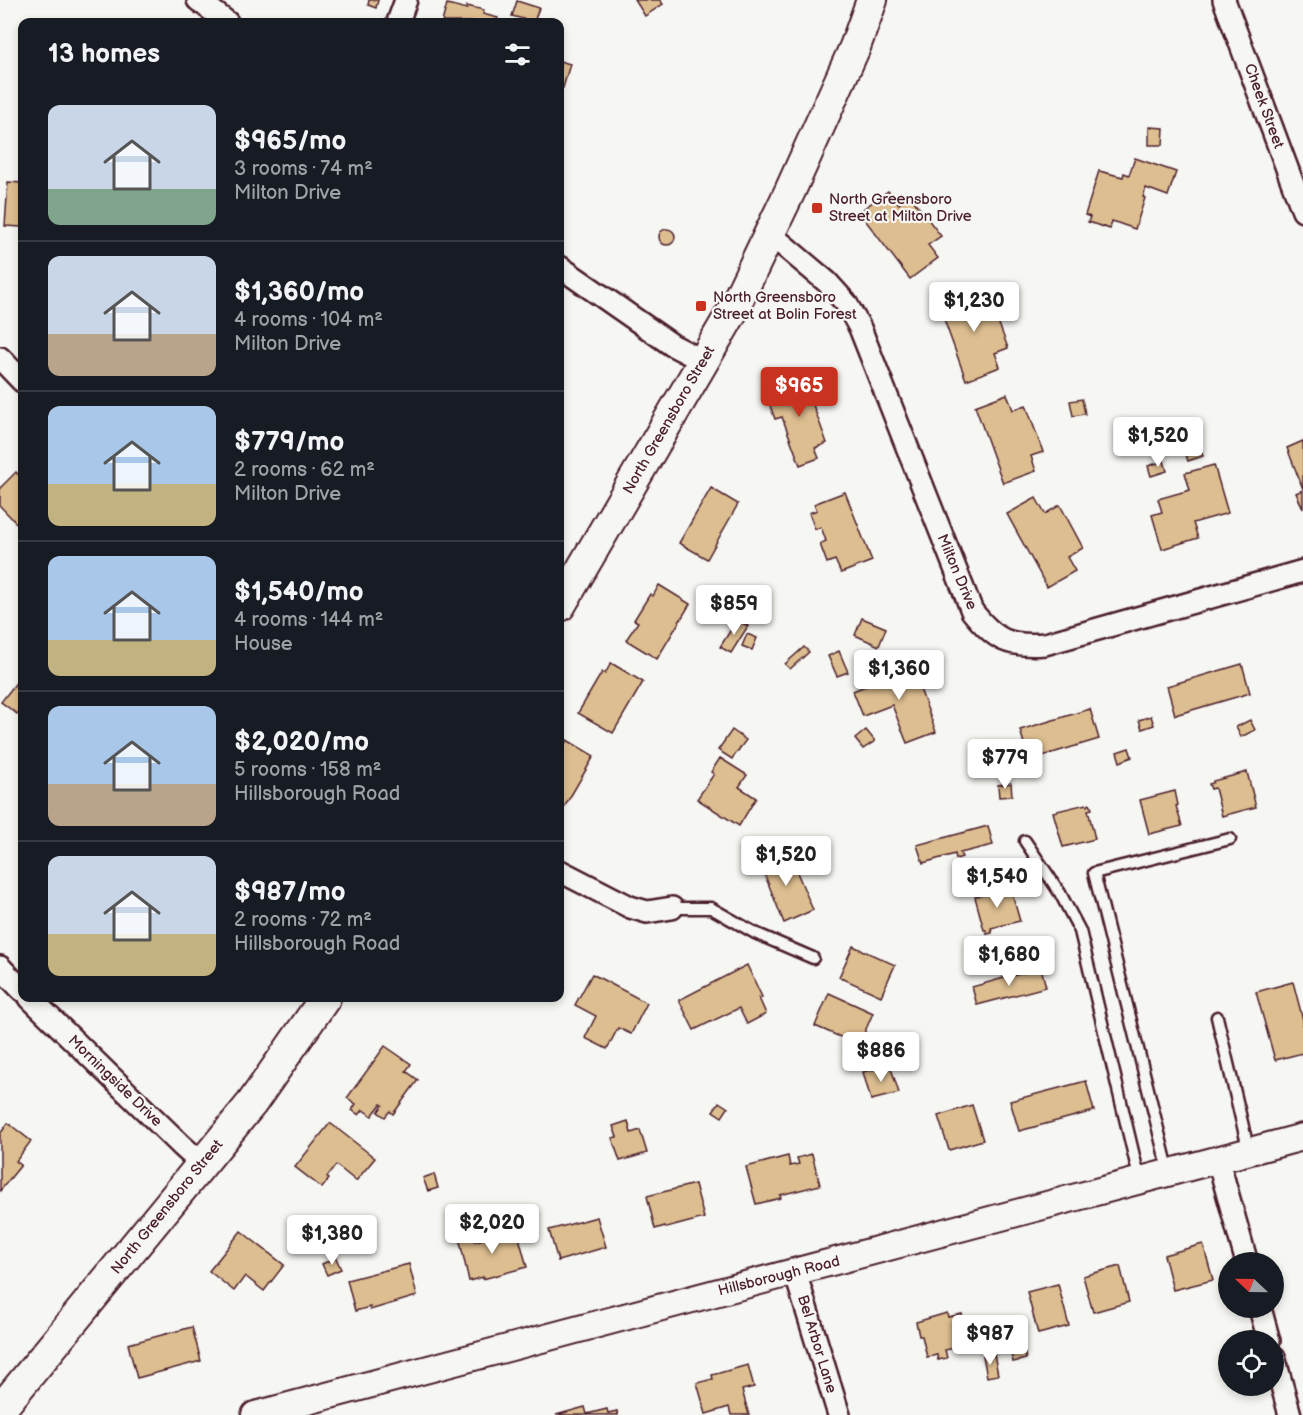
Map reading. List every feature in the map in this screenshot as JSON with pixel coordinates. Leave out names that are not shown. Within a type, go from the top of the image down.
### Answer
[{"type":"main road","name":"North Greensboro Street","points":[[564,599],[731,314],[855,47],[872,0]]},
{"type":"main road","name":"North Greensboro Street","points":[[0,1410],[252,1103],[322,1002]]},
{"type":"street","points":[[198,0],[222,18]]},
{"type":"street","points":[[399,18],[406,0]]},
{"type":"street","name":"Cheek Street","points":[[1224,0],[1303,212]]},
{"type":"street","name":"Milton Drive","points":[[770,233],[827,282],[846,303],[860,328],[972,611],[987,630],[1003,640],[1026,646],[1045,644],[1303,571]]},
{"type":"street","points":[[564,270],[672,345],[703,361]]},
{"type":"street","points":[[0,357],[18,377]]},
{"type":"street","points":[[564,873],[630,907],[648,912],[672,908]]},
{"type":"street","points":[[0,967],[18,986]]},
{"type":"street","name":"Morningside Drive","points":[[34,1002],[202,1164]]},
{"type":"street","name":"Hillsborough Road","points":[[255,1415],[1303,1137]]},
{"type":"street","points":[[1218,1160],[1244,1252]]},
{"type":"street","name":"Bel Arbor Lane","points":[[795,1272],[840,1415]]},
{"type":"street","points":[[1284,1393],[1290,1415]]},
{"type":"lane","points":[[1169,1174],[1094,873],[1230,838]]},
{"type":"lane","points":[[1025,842],[1060,893],[1080,931],[1140,1182]]},
{"type":"lane","points":[[672,908],[711,908],[755,933],[813,958]]},
{"type":"lane","points":[[1217,1017],[1249,1152]]},
{"type":"building","points":[[369,0],[378,0],[376,8],[368,5]]},
{"type":"building","points":[[635,0],[660,0],[663,4],[645,16]]},
{"type":"building","points":[[517,1],[539,8],[535,18],[512,16]]},
{"type":"building","points":[[447,4],[484,10],[483,14],[498,18],[443,18]]},
{"type":"building","points":[[564,62],[570,64],[564,85]]},
{"type":"building","points":[[1149,127],[1164,128],[1163,145],[1149,145]]},
{"type":"building","points":[[1135,158],[1176,172],[1168,196],[1146,188],[1135,229],[1112,221],[1110,229],[1088,222],[1090,217],[1085,215],[1099,171],[1123,177],[1124,173],[1129,175]]},
{"type":"building","points":[[8,182],[18,183],[18,227],[5,226]]},
{"type":"building","points":[[888,191],[899,204],[910,196],[941,236],[928,245],[938,258],[910,279],[859,212]]},
{"type":"building","points":[[664,229],[670,229],[675,237],[673,243],[664,245],[659,240],[659,234]]},
{"type":"building","points":[[972,290],[977,304],[990,300],[1008,348],[995,353],[1000,367],[966,380],[938,303]]},
{"type":"building","points":[[802,375],[827,443],[815,448],[819,458],[800,465],[782,417],[775,419],[769,403],[777,400],[771,386]]},
{"type":"building","points":[[1007,394],[1013,410],[1026,405],[1043,452],[1031,456],[1036,471],[1003,483],[975,406]]},
{"type":"building","points":[[1082,399],[1085,414],[1073,416],[1070,401]]},
{"type":"building","points":[[1303,441],[1303,489],[1287,448]]},
{"type":"building","points":[[1199,445],[1203,456],[1188,461],[1184,449]]},
{"type":"building","points":[[1164,461],[1167,471],[1151,476],[1148,466]]},
{"type":"building","points":[[1214,465],[1228,513],[1193,523],[1198,538],[1162,549],[1152,515],[1162,512],[1158,499],[1190,490],[1185,473]]},
{"type":"building","points":[[16,472],[18,474],[18,525],[0,506],[0,488]]},
{"type":"building","points":[[711,488],[738,504],[707,559],[679,543]]},
{"type":"building","points":[[1303,490],[1303,509],[1296,493]]},
{"type":"building","points":[[845,492],[872,561],[841,573],[835,560],[827,563],[820,544],[826,541],[821,527],[815,529],[809,513],[817,510],[814,504]]},
{"type":"building","points":[[1036,498],[1045,514],[1060,505],[1083,548],[1067,557],[1075,571],[1047,587],[1007,514]]},
{"type":"building","points":[[659,585],[690,604],[657,659],[626,640],[638,622],[634,620],[650,594],[653,596]]},
{"type":"building","points":[[862,618],[886,628],[879,646],[855,635]]},
{"type":"building","points":[[737,620],[748,626],[731,653],[720,647]]},
{"type":"building","points":[[747,634],[757,638],[752,650],[742,646]]},
{"type":"building","points":[[804,647],[809,652],[790,669],[785,664]]},
{"type":"building","points":[[839,651],[848,672],[837,676],[828,656]]},
{"type":"building","points":[[910,662],[936,732],[907,743],[892,705],[863,716],[853,691],[880,680],[878,674]]},
{"type":"building","points":[[611,663],[643,682],[613,733],[578,713],[602,672],[605,674]]},
{"type":"building","points":[[1242,664],[1250,693],[1175,715],[1167,686]]},
{"type":"building","points":[[18,680],[17,714],[1,702]]},
{"type":"building","points":[[1090,709],[1099,739],[1029,760],[1020,730]]},
{"type":"building","points":[[1151,716],[1154,725],[1142,729],[1139,720]]},
{"type":"building","points":[[1250,720],[1255,730],[1241,737],[1236,727]]},
{"type":"building","points":[[732,730],[746,740],[732,759],[718,750]]},
{"type":"building","points":[[866,730],[875,741],[863,749],[855,739]]},
{"type":"building","points":[[567,740],[594,756],[564,808],[564,746]]},
{"type":"building","points":[[1129,748],[1132,757],[1120,762],[1117,752]]},
{"type":"building","points":[[720,758],[747,775],[739,787],[756,798],[739,826],[697,799],[714,774],[711,772]]},
{"type":"building","points":[[1247,772],[1256,807],[1222,816],[1215,788],[1211,789],[1209,784]]},
{"type":"building","points":[[1011,783],[1012,796],[999,797],[998,785]]},
{"type":"building","points":[[1175,791],[1178,805],[1176,806],[1182,826],[1149,834],[1140,800]]},
{"type":"building","points":[[1086,804],[1087,806],[1090,804],[1092,809],[1088,810],[1095,839],[1063,847],[1053,812]]},
{"type":"building","points":[[988,826],[993,845],[960,853],[962,857],[956,859],[955,854],[923,863],[917,845]]},
{"type":"building","points":[[788,851],[813,910],[784,923],[760,863]]},
{"type":"building","points":[[1010,887],[1020,921],[991,928],[992,933],[987,934],[975,897]]},
{"type":"building","points":[[853,946],[895,965],[881,996],[839,977]]},
{"type":"building","points":[[747,965],[762,997],[759,998],[766,1014],[747,1024],[739,1008],[694,1030],[679,1000]]},
{"type":"building","points":[[1041,968],[1046,987],[977,1005],[972,987],[1004,978],[1003,974],[1007,973],[1009,977]]},
{"type":"building","points":[[592,974],[647,1003],[631,1034],[618,1028],[607,1049],[585,1038],[596,1016],[575,1005]]},
{"type":"building","points":[[1293,982],[1303,1020],[1303,1053],[1275,1060],[1256,992]]},
{"type":"building","points":[[829,993],[873,1013],[859,1045],[815,1026]]},
{"type":"building","points":[[385,1046],[411,1064],[406,1071],[418,1080],[393,1114],[390,1111],[385,1117],[378,1112],[383,1105],[381,1104],[372,1116],[363,1110],[359,1115],[352,1110],[356,1104],[347,1098]]},
{"type":"building","points":[[890,1065],[899,1093],[871,1100],[863,1072]]},
{"type":"building","points":[[1086,1081],[1094,1111],[1019,1131],[1010,1101]]},
{"type":"building","points":[[719,1102],[728,1108],[722,1117],[713,1111]]},
{"type":"building","points":[[972,1105],[983,1140],[949,1150],[938,1116]]},
{"type":"building","points":[[628,1121],[631,1133],[640,1130],[647,1153],[620,1161],[612,1138],[617,1137],[613,1126]]},
{"type":"building","points":[[8,1123],[31,1141],[16,1161],[21,1165],[0,1191],[0,1134]]},
{"type":"building","points":[[330,1123],[375,1158],[356,1181],[336,1165],[322,1188],[295,1167]]},
{"type":"building","points":[[812,1154],[820,1185],[756,1204],[746,1167],[788,1156],[790,1166],[799,1164],[797,1158]]},
{"type":"building","points":[[434,1174],[438,1188],[428,1191],[423,1178]]},
{"type":"building","points":[[695,1184],[704,1218],[655,1229],[647,1196]]},
{"type":"building","points":[[597,1217],[606,1247],[558,1261],[549,1230]]},
{"type":"building","points":[[472,1229],[475,1241],[517,1230],[527,1267],[469,1281],[458,1233]]},
{"type":"building","points":[[241,1231],[284,1265],[264,1291],[245,1276],[234,1291],[209,1271]]},
{"type":"building","points":[[1203,1244],[1213,1280],[1173,1290],[1164,1255]]},
{"type":"building","points":[[336,1258],[341,1269],[327,1275],[322,1264]]},
{"type":"building","points":[[409,1264],[417,1296],[370,1310],[370,1307],[355,1311],[347,1280]]},
{"type":"building","points":[[1120,1266],[1129,1302],[1093,1312],[1083,1276]]},
{"type":"building","points":[[1058,1284],[1069,1326],[1038,1334],[1027,1292]]},
{"type":"building","points":[[947,1313],[948,1317],[962,1314],[969,1345],[945,1350],[947,1358],[938,1360],[937,1355],[927,1357],[916,1322]]},
{"type":"building","points":[[192,1327],[201,1361],[137,1378],[128,1344]]},
{"type":"building","points":[[1021,1337],[1026,1359],[1013,1362],[1008,1340]]},
{"type":"building","points":[[994,1354],[998,1375],[987,1377],[983,1356]]},
{"type":"building","points":[[748,1365],[754,1387],[742,1390],[749,1415],[731,1415],[729,1407],[706,1414],[697,1383],[713,1379],[712,1375]]},
{"type":"building","points":[[585,1407],[587,1414],[607,1409],[608,1413],[617,1411],[618,1415],[556,1415]]},
{"type":"place","name":"North Greensboro Street at Milton Drive","points":[[817,208]]},
{"type":"place","name":"North Greensboro Street at Bolin Forest","points":[[701,306]]}]
